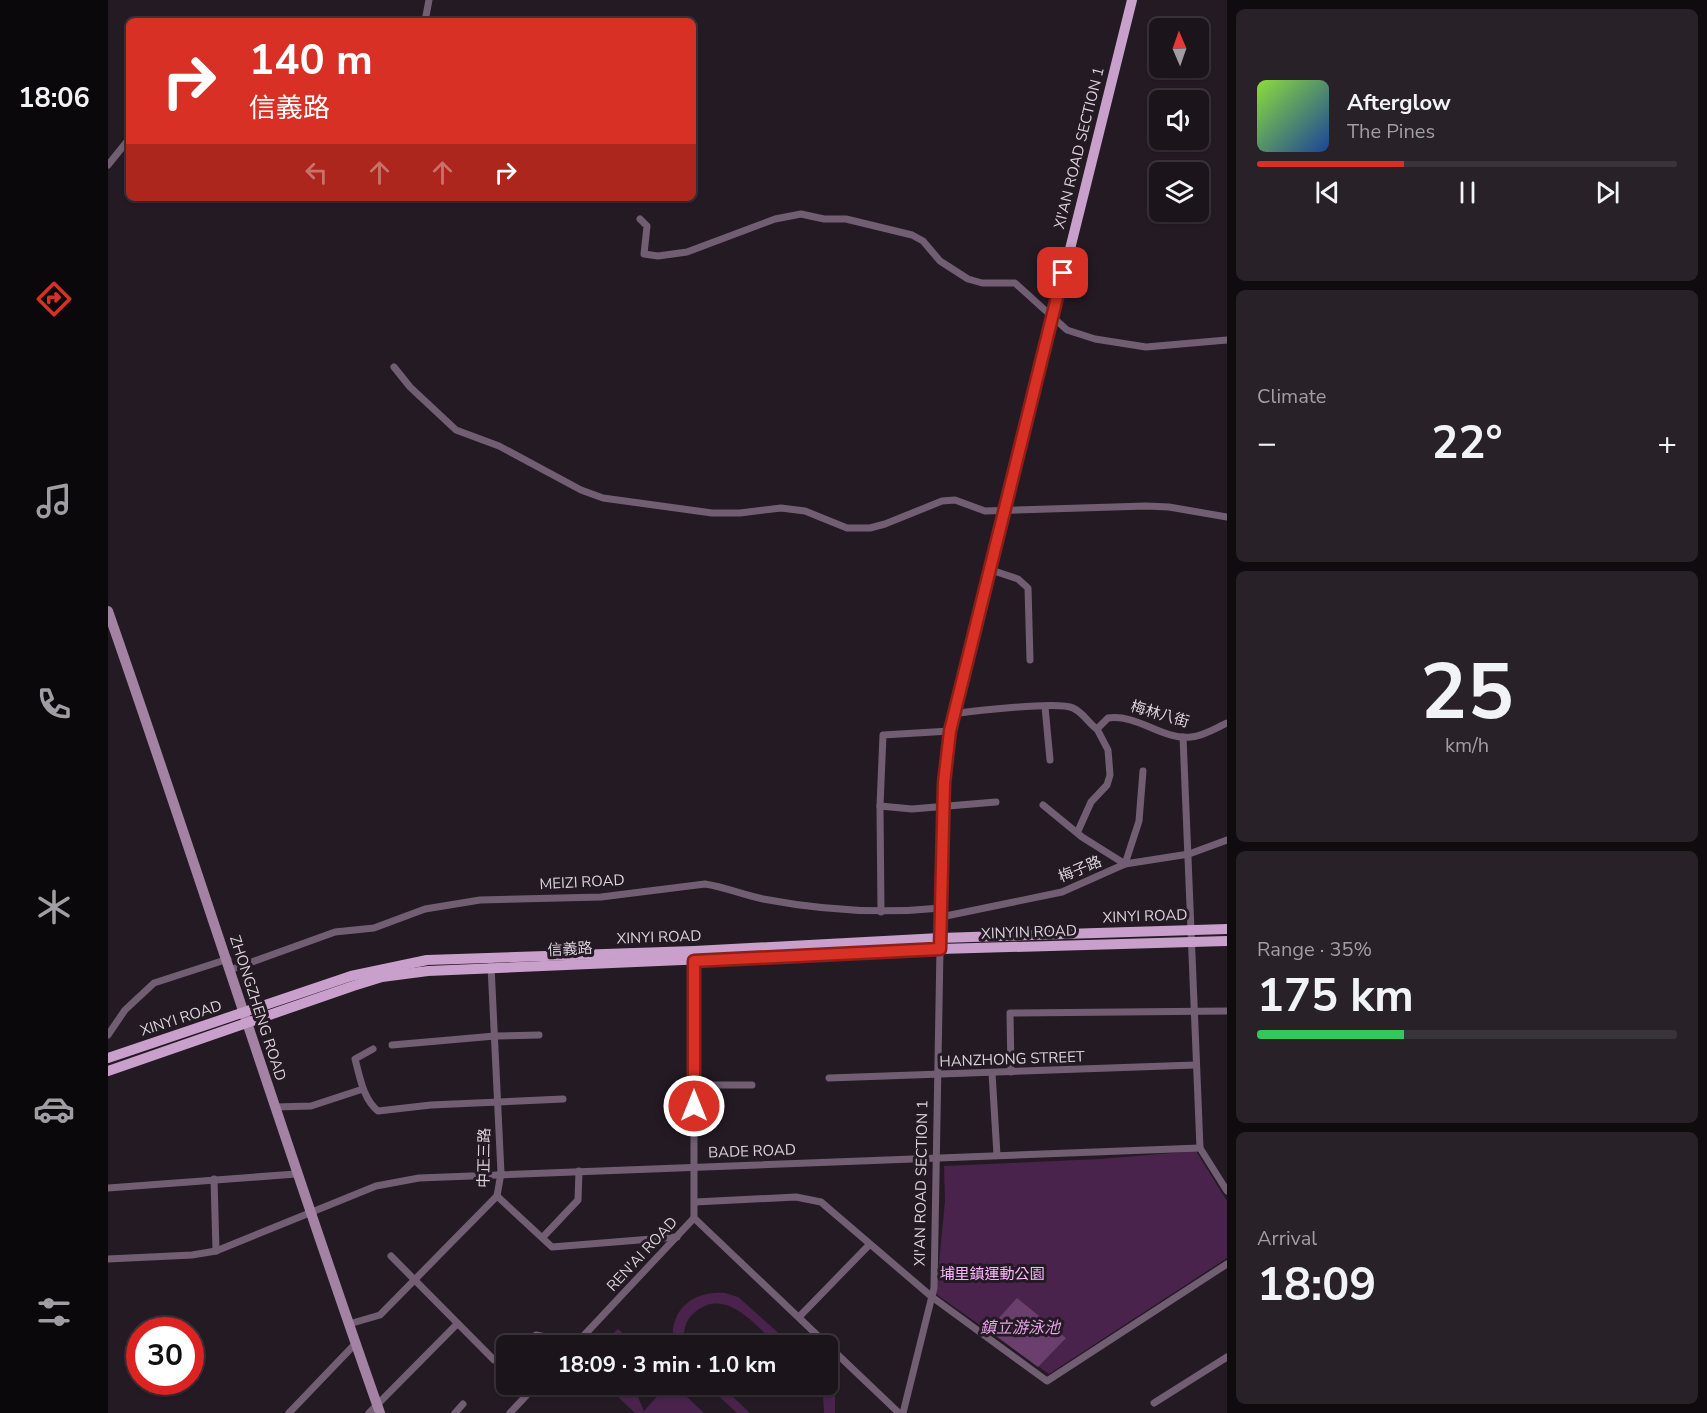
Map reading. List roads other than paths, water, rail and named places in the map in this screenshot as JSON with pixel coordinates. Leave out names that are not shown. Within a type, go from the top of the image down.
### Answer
[{"type":"main road","name":"XI'AN ROAD SECTION 1","points":[[940,949],[944,808],[950,731],[1132,0]]},
{"type":"main road","name":"XINYI ROAD","points":[[694,956],[940,938],[1227,929]]},
{"type":"main road","name":"XINYIN ROAD","points":[[940,949],[1227,941]]},
{"type":"main road","name":"信義路","points":[[245,1018],[382,977],[491,963],[940,949]]},
{"type":"main road","name":"XINYI ROAD","points":[[108,1058],[245,1018]]},
{"type":"main road","name":"XINYI ROAD","points":[[108,1071],[245,1018]]},
{"type":"street","points":[[426,18],[429,0]]},
{"type":"street","points":[[108,165],[126,143]]},
{"type":"street","points":[[640,219],[647,226],[644,254],[658,256],[687,252],[775,219],[801,214],[894,229],[923,241],[940,261],[968,279],[982,283],[1015,283],[1067,330],[1080,335],[1146,347],[1227,340]]},
{"type":"street","points":[[394,367],[410,387],[456,430],[522,457],[581,490],[603,498],[712,513],[789,509],[805,511],[847,528],[870,528],[942,501],[955,500],[986,511],[1146,506],[1168,507],[1227,517]]},
{"type":"street","points":[[991,570],[1018,579],[1028,588],[1030,660]]},
{"type":"street","name":"ZHONGZHENG ROAD","points":[[108,612],[229,965],[296,1174],[356,1344],[376,1410]]},
{"type":"street","points":[[954,714],[978,710],[1064,705],[1073,708],[1097,729],[1108,750],[1110,775],[1107,785],[1091,802],[1078,831]]},
{"type":"street","points":[[1045,707],[1050,760]]},
{"type":"street","name":"梅林八街","points":[[1097,729],[1108,718],[1125,716],[1156,730],[1183,737],[1208,732],[1227,723]]},
{"type":"street","points":[[881,912],[880,806],[884,735],[950,731]]},
{"type":"street","points":[[1183,737],[1189,854],[1192,1010],[1200,1148],[1227,1189]]},
{"type":"street","points":[[1042,805],[1125,864],[1139,821],[1143,771]]},
{"type":"street","points":[[880,806],[944,808],[996,802]]},
{"type":"street","name":"梅子路","points":[[941,913],[1062,892],[1125,864],[1189,854],[1227,840]]},
{"type":"street","name":"MEIZI ROAD","points":[[108,1035],[125,1010],[154,983],[229,965],[335,932],[374,928],[425,909],[480,900],[601,897],[705,884],[764,899],[881,912],[941,913]]},
{"type":"street","name":"XI'AN ROAD SECTION 1","points":[[901,1413],[932,1297],[937,1194],[940,949]]},
{"type":"street","name":"REN'AI ROAD","points":[[584,1335],[694,1218],[694,956]]},
{"type":"street","name":"中正三路","points":[[349,1324],[380,1315],[497,1196],[501,1173],[491,963]]},
{"type":"street","points":[[1011,1072],[1010,1013],[1227,1011]]},
{"type":"street","points":[[392,1045],[495,1036],[539,1035]]},
{"type":"street","points":[[374,1049],[355,1059],[363,1089],[372,1106],[378,1111],[497,1100],[563,1099]]},
{"type":"street","name":"HANZHONG STREET","points":[[829,1078],[1195,1065]]},
{"type":"street","points":[[992,1073],[997,1155]]},
{"type":"street","points":[[694,1085],[752,1086]]},
{"type":"street","points":[[275,1107],[311,1106],[363,1089]]},
{"type":"street","name":"BADE ROAD","points":[[108,1259],[192,1255],[216,1251],[376,1186],[419,1178],[501,1173],[1200,1148]]},
{"type":"street","points":[[543,1237],[578,1200],[579,1171]]},
{"type":"street","points":[[108,1188],[296,1174]]},
{"type":"street","points":[[214,1179],[216,1251]]},
{"type":"street","points":[[497,1196],[552,1247],[677,1238]]},
{"type":"street","points":[[695,1202],[796,1197],[821,1202],[868,1245],[932,1297],[1047,1381],[1227,1264]]},
{"type":"street","points":[[694,1218],[901,1413]]},
{"type":"street","points":[[799,1317],[868,1245]]},
{"type":"street","points":[[391,1256],[496,1360]]},
{"type":"street","points":[[376,1410],[457,1324]]},
{"type":"street","points":[[289,1413],[356,1344]]},
{"type":"street","points":[[1154,1403],[1227,1357]]},
{"type":"street","points":[[510,1413],[527,1395]]},
{"type":"street","points":[[455,1413],[464,1404]]},
{"type":"water","name":"鎮立游泳池","points":[[1017,1298],[1066,1338],[1038,1367],[988,1330]]},
{"type":"park label","name":"埔里鎮運動公園","points":[[992,1274]]}]
